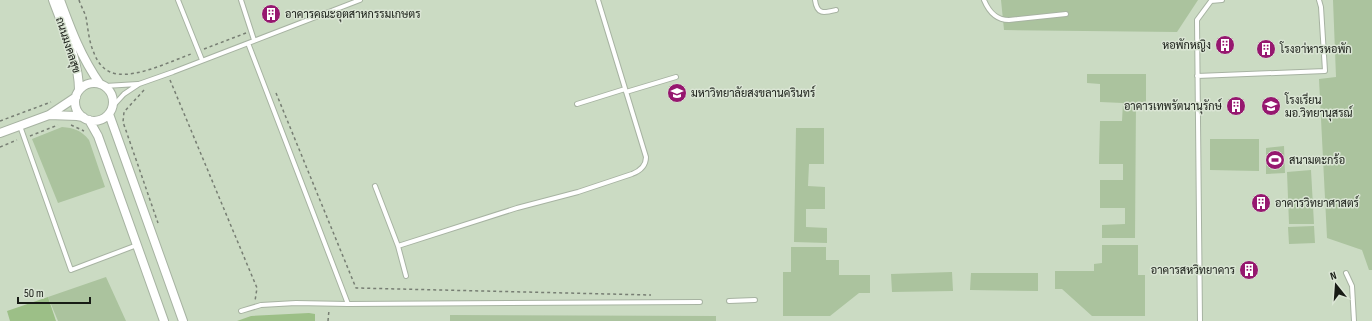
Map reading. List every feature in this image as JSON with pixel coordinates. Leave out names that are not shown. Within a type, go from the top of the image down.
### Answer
[{"type":"street","name":"ถนนมงคลสุข","points":[[53,0],[76,64],[79,76],[78,93]]},
{"type":"street","name":"ถนนมงคลสุข","points":[[60,0],[76,43],[91,71],[102,85]]},
{"type":"street","points":[[0,133],[49,115],[78,93],[84,86],[90,83],[102,85],[111,92],[114,98],[111,110],[102,119],[95,121],[77,116],[49,115]]},
{"type":"street","points":[[78,93],[76,107],[79,113],[86,119],[98,136],[164,321]]},
{"type":"street","points":[[111,110],[183,321]]},
{"type":"lane","points":[[178,0],[202,60]]},
{"type":"lane","points":[[241,0],[254,40]]},
{"type":"lane","points":[[111,110],[124,94],[139,84],[360,0]]},
{"type":"lane","points":[[398,246],[517,208],[578,192],[632,174],[639,171],[644,166],[646,159],[598,0]]},
{"type":"lane","points":[[814,0],[816,8],[820,11],[826,12],[836,10]]},
{"type":"lane","points":[[984,0],[993,14],[1000,19],[1009,20],[1066,14]]},
{"type":"lane","points":[[1200,321],[1197,20],[1211,1],[1222,0]]},
{"type":"lane","points":[[1197,76],[1325,71],[1321,7],[1319,0]]},
{"type":"lane","points":[[248,43],[348,304]]},
{"type":"lane","points":[[577,104],[676,77]]},
{"type":"lane","points":[[102,85],[139,84]]},
{"type":"lane","points":[[20,126],[71,270],[137,245]]},
{"type":"lane","points":[[375,186],[398,246],[406,276]]},
{"type":"lane","points":[[1346,273],[1352,286],[1354,321]]},
{"type":"lane","points":[[729,301],[755,300]]},
{"type":"lane","points":[[241,311],[261,305],[296,303],[700,302]]},
{"type":"path","points":[[164,81],[170,79],[257,288],[255,301],[241,311]]},
{"type":"path","points":[[273,88],[356,288],[652,294]]},
{"type":"path","points":[[144,90],[124,112],[123,122],[159,225]]},
{"type":"path","points":[[0,121],[52,102]]},
{"type":"path","points":[[0,146],[64,123]]},
{"type":"path","points":[[70,125],[82,129],[87,133]]},
{"type":"path","points":[[328,321],[329,304]]},
{"type":"shaded area","name":"มหาวิทยาลัยสงขลานครินทร์","points":[[0,0],[1337,0],[1372,186],[1372,321],[0,321]]},
{"type":"shaded area","points":[[1001,0],[1198,0],[1177,32],[1004,30]]},
{"type":"shaded area","points":[[1333,0],[1372,0],[1372,270],[1369,270],[1362,250],[1327,238],[1319,79],[1336,77]]},
{"type":"shaded area","points":[[1087,74],[1146,74],[1146,102],[1136,102],[1135,238],[1102,238],[1102,225],[1125,224],[1125,208],[1100,208],[1100,180],[1123,180],[1123,164],[1099,164],[1100,121],[1122,121],[1123,103],[1100,102],[1100,84],[1087,83]]},
{"type":"shaded area","points":[[62,127],[77,130],[89,140],[105,187],[58,203],[32,139]]},
{"type":"shaded area","points":[[796,128],[824,128],[824,164],[809,164],[808,186],[825,187],[825,209],[806,209],[806,227],[827,228],[827,243],[794,242]]},
{"type":"shaded area","points":[[1210,139],[1259,139],[1259,171],[1210,170]]},
{"type":"shaded area","name":"สนามตะกร้อ","points":[[1284,146],[1285,173],[1266,174],[1266,148]]},
{"type":"shaded area","points":[[1311,170],[1314,224],[1289,224],[1287,172]]},
{"type":"shaded area","points":[[1314,226],[1315,243],[1289,244],[1288,227]]},
{"type":"shaded area","points":[[1102,245],[1138,245],[1138,275],[1145,275],[1145,316],[1092,316],[1062,289],[1055,289],[1055,271],[1094,271],[1094,264],[1102,263]]},
{"type":"shaded area","points":[[791,247],[826,247],[826,260],[839,260],[839,275],[870,275],[870,293],[859,293],[830,316],[783,316],[783,272],[791,272]]},
{"type":"shaded area","points":[[952,272],[953,291],[892,292],[891,274]]},
{"type":"shaded area","points":[[971,273],[1038,273],[1038,291],[970,290]]},
{"type":"shaded area","points":[[106,277],[126,321],[58,321],[48,297]]},
{"type":"shaded area","points":[[48,297],[56,321],[10,321],[7,311]]},
{"type":"shaded area","points":[[315,314],[315,321],[237,321],[251,316]]},
{"type":"shaded area","points":[[450,315],[716,316],[716,321],[450,321]]},
{"type":"place","name":"อาคารคณะอุตสาหกรรมเกษตร","points":[[271,14]]},
{"type":"place","name":"หอพักหญิง","points":[[1225,45]]},
{"type":"place","name":"โรงอา่หารหอพัก","points":[[1266,49]]},
{"type":"place","name":"มหาวิทยาลัยสงขลานครินทร์","points":[[677,93]]},
{"type":"place","name":"อาคารเทพรัตนานุรักษ์","points":[[1236,106]]},
{"type":"place","name":"โรงเรียน มอ.วิทยานุสรณ์","points":[[1271,106]]},
{"type":"place","name":"สนามตะกร้อ","points":[[1275,160]]},
{"type":"place","name":"อาคารวิทยาศาสตร์","points":[[1261,203]]},
{"type":"place","name":"อาคารสหวิทยาคาร","points":[[1249,270]]}]
